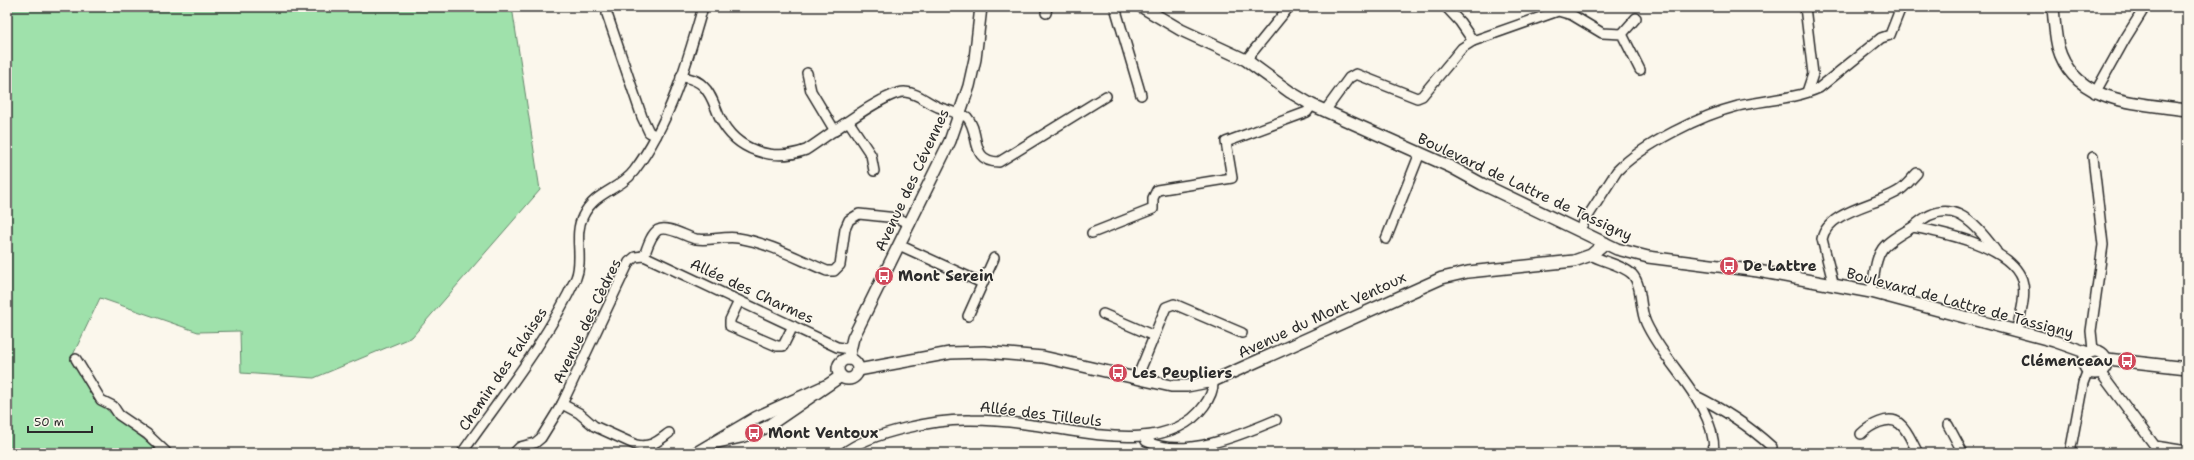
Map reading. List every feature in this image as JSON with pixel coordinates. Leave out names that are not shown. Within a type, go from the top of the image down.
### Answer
[{"type":"street","points":[[608,7],[607,14],[642,117],[649,132],[656,136]]},
{"type":"street","name":"Chemin des Falaises","points":[[462,453],[549,330],[572,286],[579,270],[579,230],[583,215],[602,194],[623,182],[634,172],[656,136],[670,109],[703,7]]},
{"type":"street","name":"Avenue des Cévennes","points":[[849,354],[899,245],[950,141],[960,114],[975,59],[981,7]]},
{"type":"street","points":[[1115,7],[1141,95]]},
{"type":"street","name":"Boulevard de Lattre de Tassigny","points":[[1142,7],[1181,30],[1246,60],[1312,105],[1420,153],[1605,243],[1632,254],[1758,271],[1871,292],[2091,352]]},
{"type":"street","points":[[1246,60],[1289,7]]},
{"type":"street","points":[[1446,7],[1460,22],[1473,40]]},
{"type":"street","points":[[1805,7],[1813,74],[1807,92]]},
{"type":"street","points":[[1579,230],[1617,171],[1625,163],[1656,142],[1695,123],[1736,107],[1807,92],[1819,88],[1881,38],[1890,35],[1901,7]]},
{"type":"street","points":[[2053,7],[2058,46],[2063,59],[2077,79],[2095,93],[2120,100],[2187,110]]},
{"type":"street","points":[[2095,93],[2125,39],[2145,7]]},
{"type":"street","points":[[1325,111],[1349,78],[1356,74],[1417,98],[1422,96],[1462,48],[1473,40],[1558,11],[1572,15],[1602,33],[1622,34]]},
{"type":"street","points":[[1622,34],[1636,18]]},
{"type":"street","points":[[1622,34],[1640,70]]},
{"type":"street","points":[[807,73],[811,91],[835,130]]},
{"type":"street","points":[[681,76],[703,86],[728,131],[739,143],[752,150],[773,155],[795,154],[806,150],[879,101],[891,94],[903,92],[918,95],[936,106],[960,114],[969,119],[981,157],[990,162],[999,162],[1106,96]]},
{"type":"street","points":[[1092,233],[1153,209],[1153,198],[1157,190],[1232,178],[1226,142],[1307,112],[1312,105]]},
{"type":"street","points":[[849,122],[871,155],[874,171]]},
{"type":"street","points":[[1386,239],[1420,153]]},
{"type":"street","points":[[2091,352],[2102,352],[2107,359],[2106,367],[2100,372],[2095,373],[2088,370],[2084,363],[2091,352],[2091,331],[2103,245],[2093,157]]},
{"type":"street","points":[[1834,286],[1822,239],[1823,232],[1839,218],[1899,190],[1917,173]]},
{"type":"street","points":[[1871,292],[1877,259],[1881,249],[1889,240],[1913,227],[1933,212],[1945,210],[1955,212],[1986,238],[1996,251],[2017,270],[2022,280],[2024,290],[2016,331]]},
{"type":"street","name":"Avenue des Cèdres","points":[[514,453],[520,447],[535,443],[541,438],[562,404],[629,262],[635,257],[644,256],[654,233],[659,229],[666,228],[684,236],[698,239],[737,238],[758,243],[827,271],[834,271],[840,265],[842,239],[849,220],[859,214],[897,218],[910,224]]},
{"type":"street","points":[[1913,227],[1996,251]]},
{"type":"street","name":"Avenue du Mont Ventoux","points":[[858,370],[950,353],[984,352],[1043,357],[1171,386],[1187,386],[1212,382],[1442,278],[1468,272],[1558,264],[1574,261],[1591,255],[1605,243]]},
{"type":"street","points":[[899,245],[982,283]]},
{"type":"street","points":[[1591,255],[1622,268],[1632,275],[1638,286],[1640,304],[1646,324],[1694,394],[1709,422],[1714,440],[1714,453]]},
{"type":"street","name":"Allée des Charmes","points":[[644,256],[849,354]]},
{"type":"street","points":[[968,316],[994,258]]},
{"type":"street","points":[[739,301],[730,320],[730,326],[776,346],[783,346],[793,326]]},
{"type":"street","points":[[1137,378],[1166,307],[1174,304],[1242,333]]},
{"type":"street","points":[[1103,314],[1154,336]]},
{"type":"street","points":[[849,354],[858,370],[853,378],[847,379],[841,376],[838,370],[840,363],[849,354]]},
{"type":"street","points":[[76,359],[101,400],[113,406],[119,415],[147,434],[168,453]]},
{"type":"street","points":[[2107,359],[2187,368]]},
{"type":"street","points":[[2070,453],[2083,383],[2088,370]]},
{"type":"street","points":[[2100,372],[2155,449],[2187,451]]},
{"type":"street","points":[[696,453],[716,443],[730,431],[825,386],[841,376]]},
{"type":"street","name":"Allée des Tilleuls","points":[[844,453],[854,445],[893,432],[943,422],[971,420],[1032,425],[1096,435],[1144,436],[1174,428],[1193,418],[1211,395],[1212,382]]},
{"type":"street","points":[[1694,394],[1719,407],[1746,424],[1772,447]]},
{"type":"street","points":[[562,404],[579,413],[594,426],[636,445],[643,446],[655,444],[669,433]]},
{"type":"street","points":[[1144,436],[1146,441],[1158,446],[1182,449],[1194,448],[1235,437],[1276,420]]},
{"type":"street","points":[[1861,434],[1867,428],[1884,421],[1893,420],[1900,424],[1918,453]]},
{"type":"street","points":[[1948,426],[1964,453]]},
{"type":"green space","points":[[7,7],[512,7],[540,190],[412,337],[314,378],[241,373],[240,331],[198,332],[100,298],[72,357],[107,410],[161,453],[7,453]]},
{"type":"place","name":"De Lattre","points":[[1729,266]]},
{"type":"place","name":"Mont Serein","points":[[884,276]]},
{"type":"place","name":"Clémenceau","points":[[2127,361]]},
{"type":"place","name":"Les Peupliers","points":[[1118,373]]},
{"type":"place","name":"Mont Ventoux","points":[[754,433]]}]
